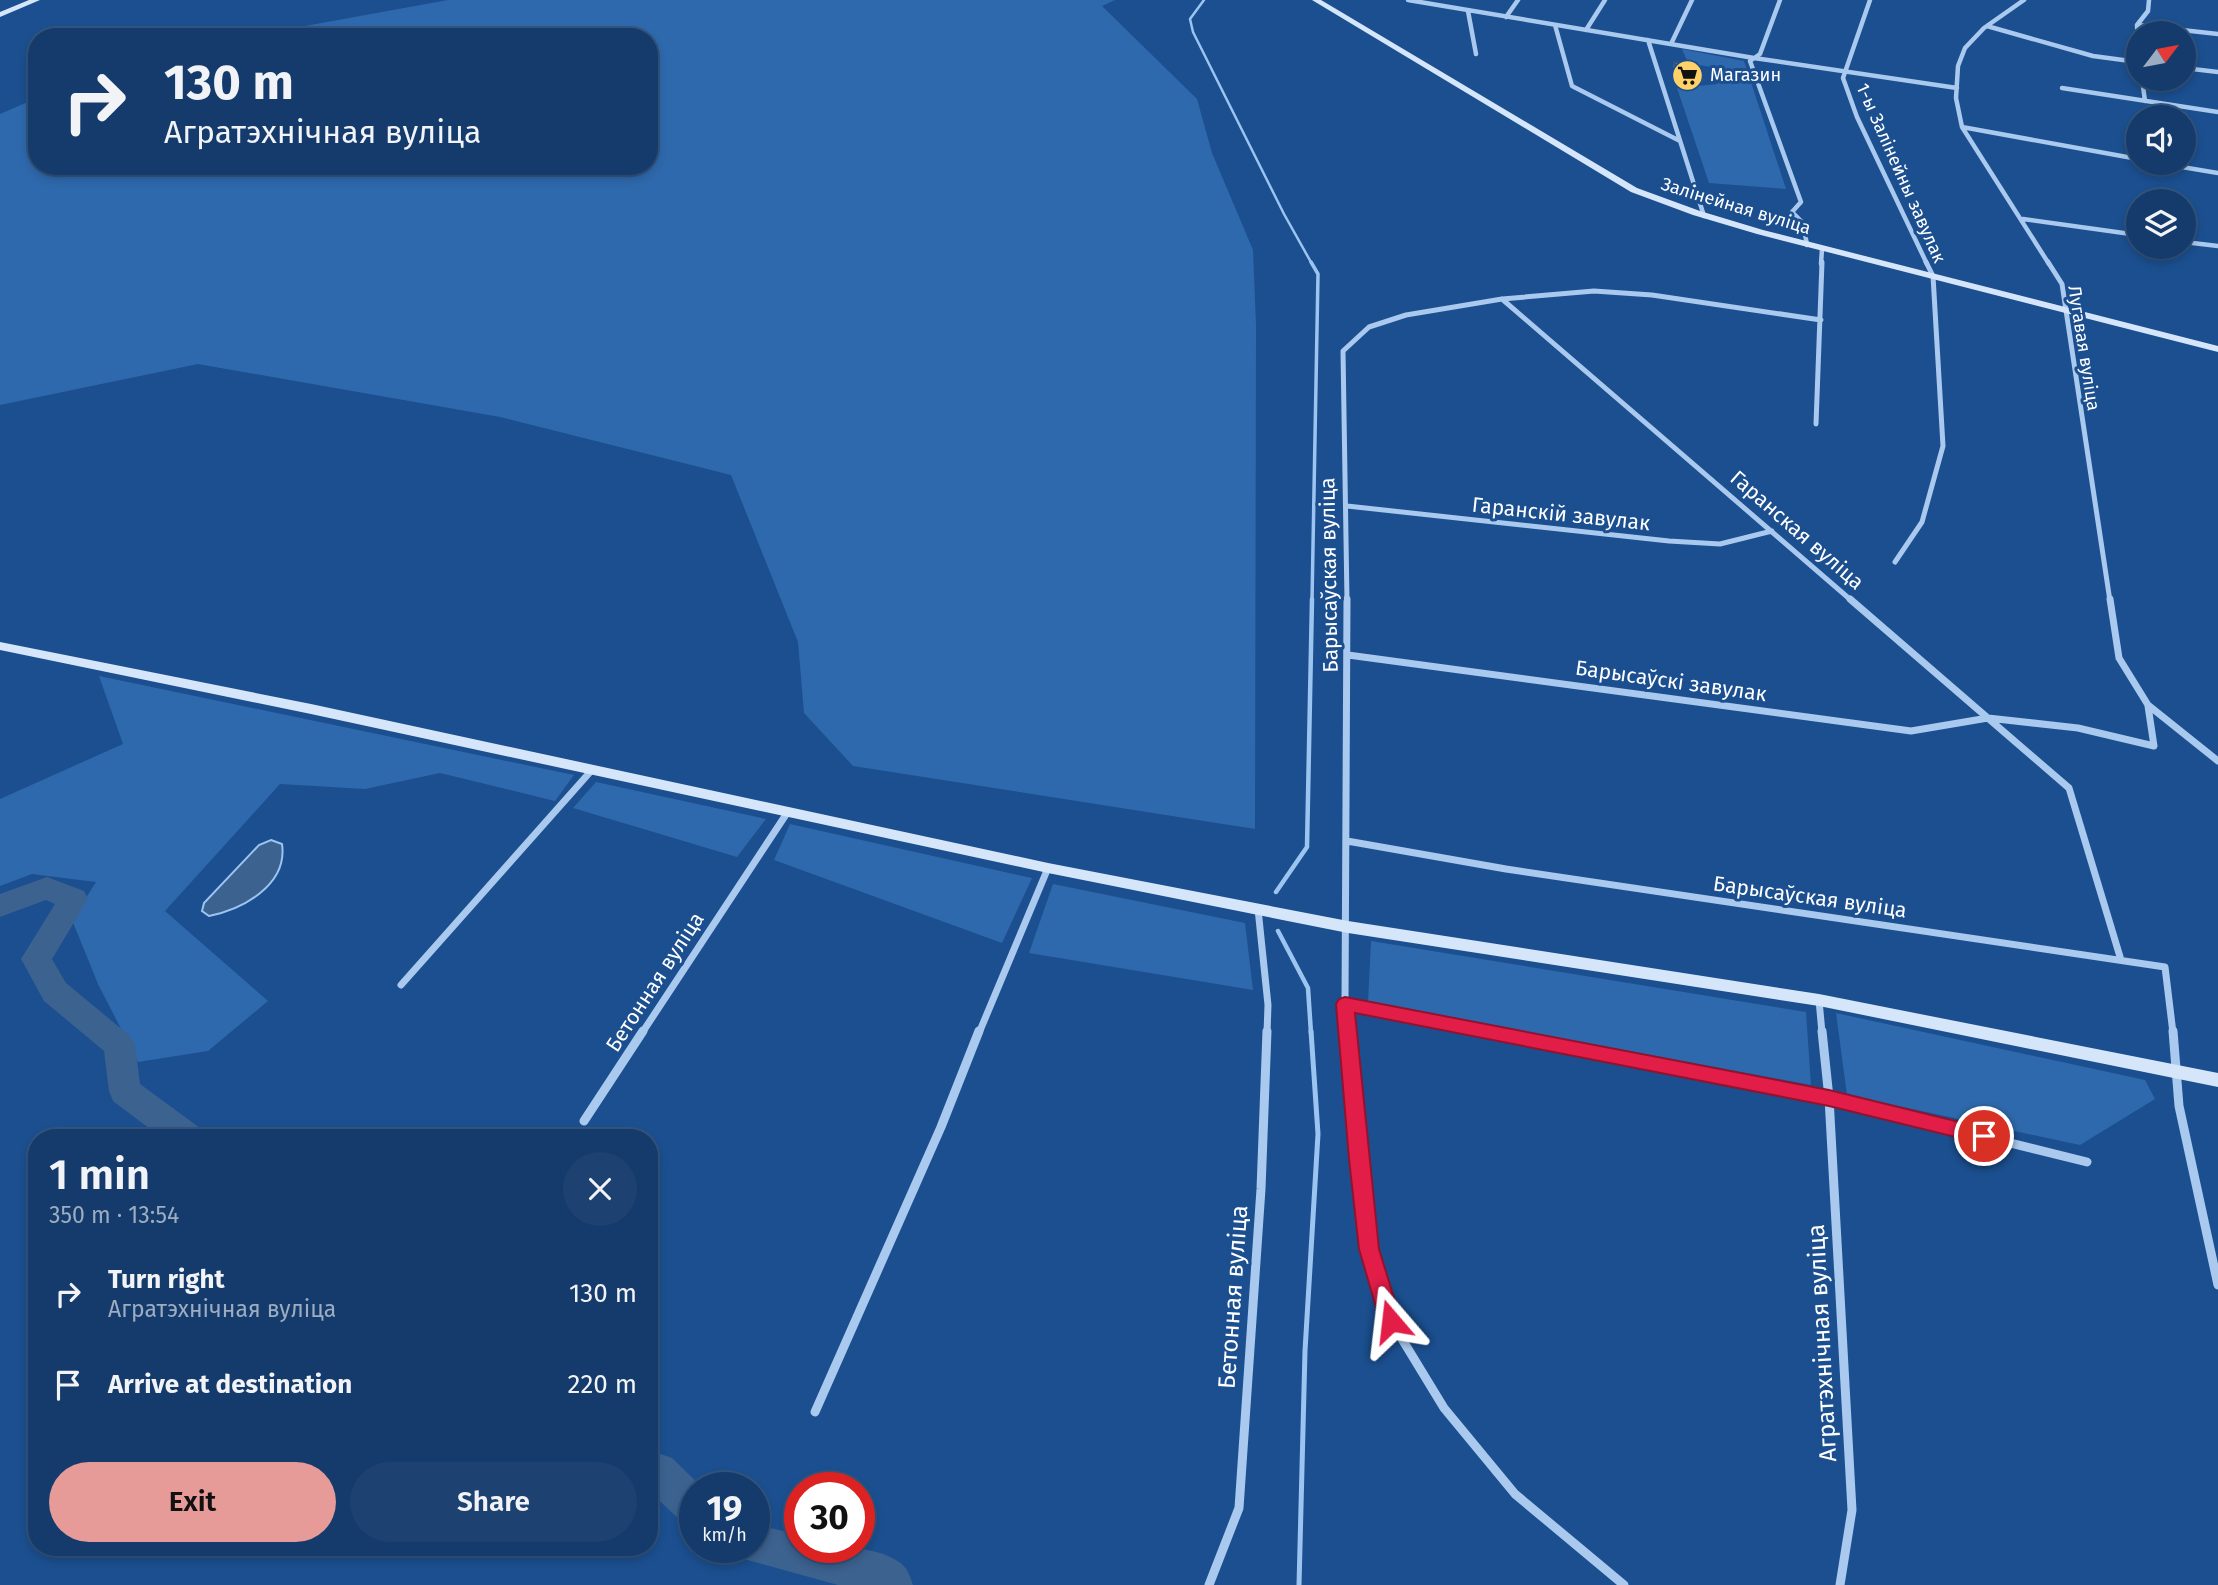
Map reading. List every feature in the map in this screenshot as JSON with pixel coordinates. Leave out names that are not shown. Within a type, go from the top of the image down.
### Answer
[{"type":"street","points":[[0,15],[36,0]]},
{"type":"street","points":[[1408,0],[1754,58],[1957,88]]},
{"type":"street","points":[[1506,17],[1518,0]]},
{"type":"street","points":[[1586,30],[1605,0]]},
{"type":"street","points":[[1671,44],[1692,0]]},
{"type":"street","points":[[1780,0],[1759,54],[1750,61],[1801,202],[1792,212],[1802,223],[1807,245]]},
{"type":"street","name":"1-ы Залінейны завулак","points":[[1870,0],[1843,78],[1857,117],[1933,276],[1943,446],[1922,522],[1895,562]]},
{"type":"street","name":"Лугавая вуліца","points":[[2024,0],[1987,26],[1965,46],[1960,61],[1956,107],[1962,127],[2062,285],[2119,658],[2148,705]]},
{"type":"street","points":[[2140,21],[2148,11],[2149,0]]},
{"type":"street","name":"Залінейная вуліца","points":[[1320,1],[1634,190],[1704,216],[1807,245],[2067,308],[2218,349]]},
{"type":"street","points":[[1468,11],[1476,54]]},
{"type":"street","points":[[1555,25],[1572,86],[1678,140]]},
{"type":"street","points":[[1987,26],[2093,56],[2126,60]]},
{"type":"street","points":[[2196,32],[2218,34]]},
{"type":"street","points":[[1648,40],[1704,216]]},
{"type":"street","points":[[2196,69],[2218,72]]},
{"type":"street","points":[[2062,88],[2218,112]]},
{"type":"street","points":[[2144,91],[2145,101]]},
{"type":"street","points":[[1962,127],[2126,157]]},
{"type":"street","points":[[2196,169],[2218,173]]},
{"type":"street","points":[[2022,219],[2126,233]]},
{"type":"street","points":[[2196,243],[2218,246]]},
{"type":"street","points":[[1816,424],[1822,248]]},
{"type":"street","points":[[1502,299],[1594,291],[1652,295],[1821,320]]},
{"type":"street","name":"Барысаўская вуліца","points":[[1345,1004],[1348,927],[1348,655],[1343,351],[1369,327],[1424,311],[1502,299]]},
{"type":"street","name":"Гаранская вуліца","points":[[1502,299],[2069,788],[2121,960]]},
{"type":"street","name":"Гаранскій завулак","points":[[1347,506],[1669,541],[1720,544],[1772,531]]},
{"type":"street","points":[[0,646],[311,709],[1048,868],[1348,927],[1819,1000],[2218,1080]]},
{"type":"street","name":"Барысаўскі завулак","points":[[1348,655],[1911,731],[1988,718],[2078,729],[2154,746],[2148,705]]},
{"type":"street","points":[[2148,705],[2218,761]]},
{"type":"street","points":[[401,985],[591,771]]},
{"type":"street","name":"Бетонная вуліца","points":[[584,1121],[786,813]]},
{"type":"street","name":"Барысаўская вуліца","points":[[1348,841],[1506,869],[2165,967],[2178,1071]]},
{"type":"street","points":[[815,1412],[941,1127],[1018,934],[1048,868]]},
{"type":"street","name":"Бетонная вуліца","points":[[1209,1585],[1239,1508],[1261,1189],[1268,1006],[1258,909]]},
{"type":"street","name":"Агратэхнічная вуліца","points":[[1819,1000],[1829,1098],[1852,1510],[1840,1585]]},
{"type":"street","points":[[1624,1585],[1515,1494],[1444,1408],[1391,1321],[1369,1249],[1358,1159],[1345,1004],[1829,1098],[2087,1162]]},
{"type":"street","points":[[2178,1071],[2179,1106],[2218,1286]]},
{"type":"shaded area","points":[[448,0],[1115,0],[1102,6],[1197,99],[1212,153],[1253,250],[1256,325],[1255,829],[853,766],[804,713],[798,642],[731,475],[500,417],[198,364],[0,405],[0,114],[28,102],[28,175],[658,175],[658,28],[294,28]]},
{"type":"shaded area","points":[[1682,49],[1744,61],[1786,189],[1709,183],[1677,88],[1718,84],[1716,68],[1688,63]]},
{"type":"shaded area","points":[[99,676],[574,775],[555,801],[440,773],[365,789],[280,784],[165,911],[268,1001],[208,1051],[138,1062],[98,984],[72,920],[96,882],[32,874],[0,886],[0,799],[123,744]]},
{"type":"shaded area","points":[[596,782],[766,819],[737,857],[573,808]]},
{"type":"shaded area","points":[[790,824],[1032,878],[1002,943],[774,860]]},
{"type":"shaded area","points":[[271,840],[282,844],[282,859],[271,883],[236,908],[209,916],[202,911],[204,903],[259,845]]},
{"type":"shaded area","points":[[1053,884],[1245,923],[1253,990],[1029,953]]},
{"type":"shaded area","points":[[1371,941],[1806,1012],[1811,1085],[1368,1002]]},
{"type":"shaded area","points":[[1836,1013],[2145,1080],[2155,1099],[2080,1145],[1847,1095]]},
{"type":"building","points":[[1674,62],[1697,63],[1703,79],[1680,78]]},
{"type":"waterway","points":[[1204,0],[1190,19],[1193,32],[1312,264]]},
{"type":"waterway","points":[[1311,262],[1318,274],[1312,601]]},
{"type":"waterway","points":[[1276,892],[1307,847],[1312,599]]},
{"type":"waterway","points":[[0,906],[47,888],[73,899],[36,959],[55,992],[119,1045],[125,1091],[176,1129]]},
{"type":"waterway","points":[[1278,931],[1308,988],[1311,1033]]},
{"type":"waterway","points":[[1299,1585],[1305,1351],[1318,1134],[1311,1031]]},
{"type":"waterway","points":[[658,1472],[679,1492]]},
{"type":"waterway","points":[[770,1548],[884,1576],[893,1585]]},
{"type":"place","name":"Магазин","points":[[1687,75]]},
{"type":"route","points":[[1391,1321],[1369,1249],[1358,1159],[1345,1004],[1829,1098],[1984,1136]]}]
